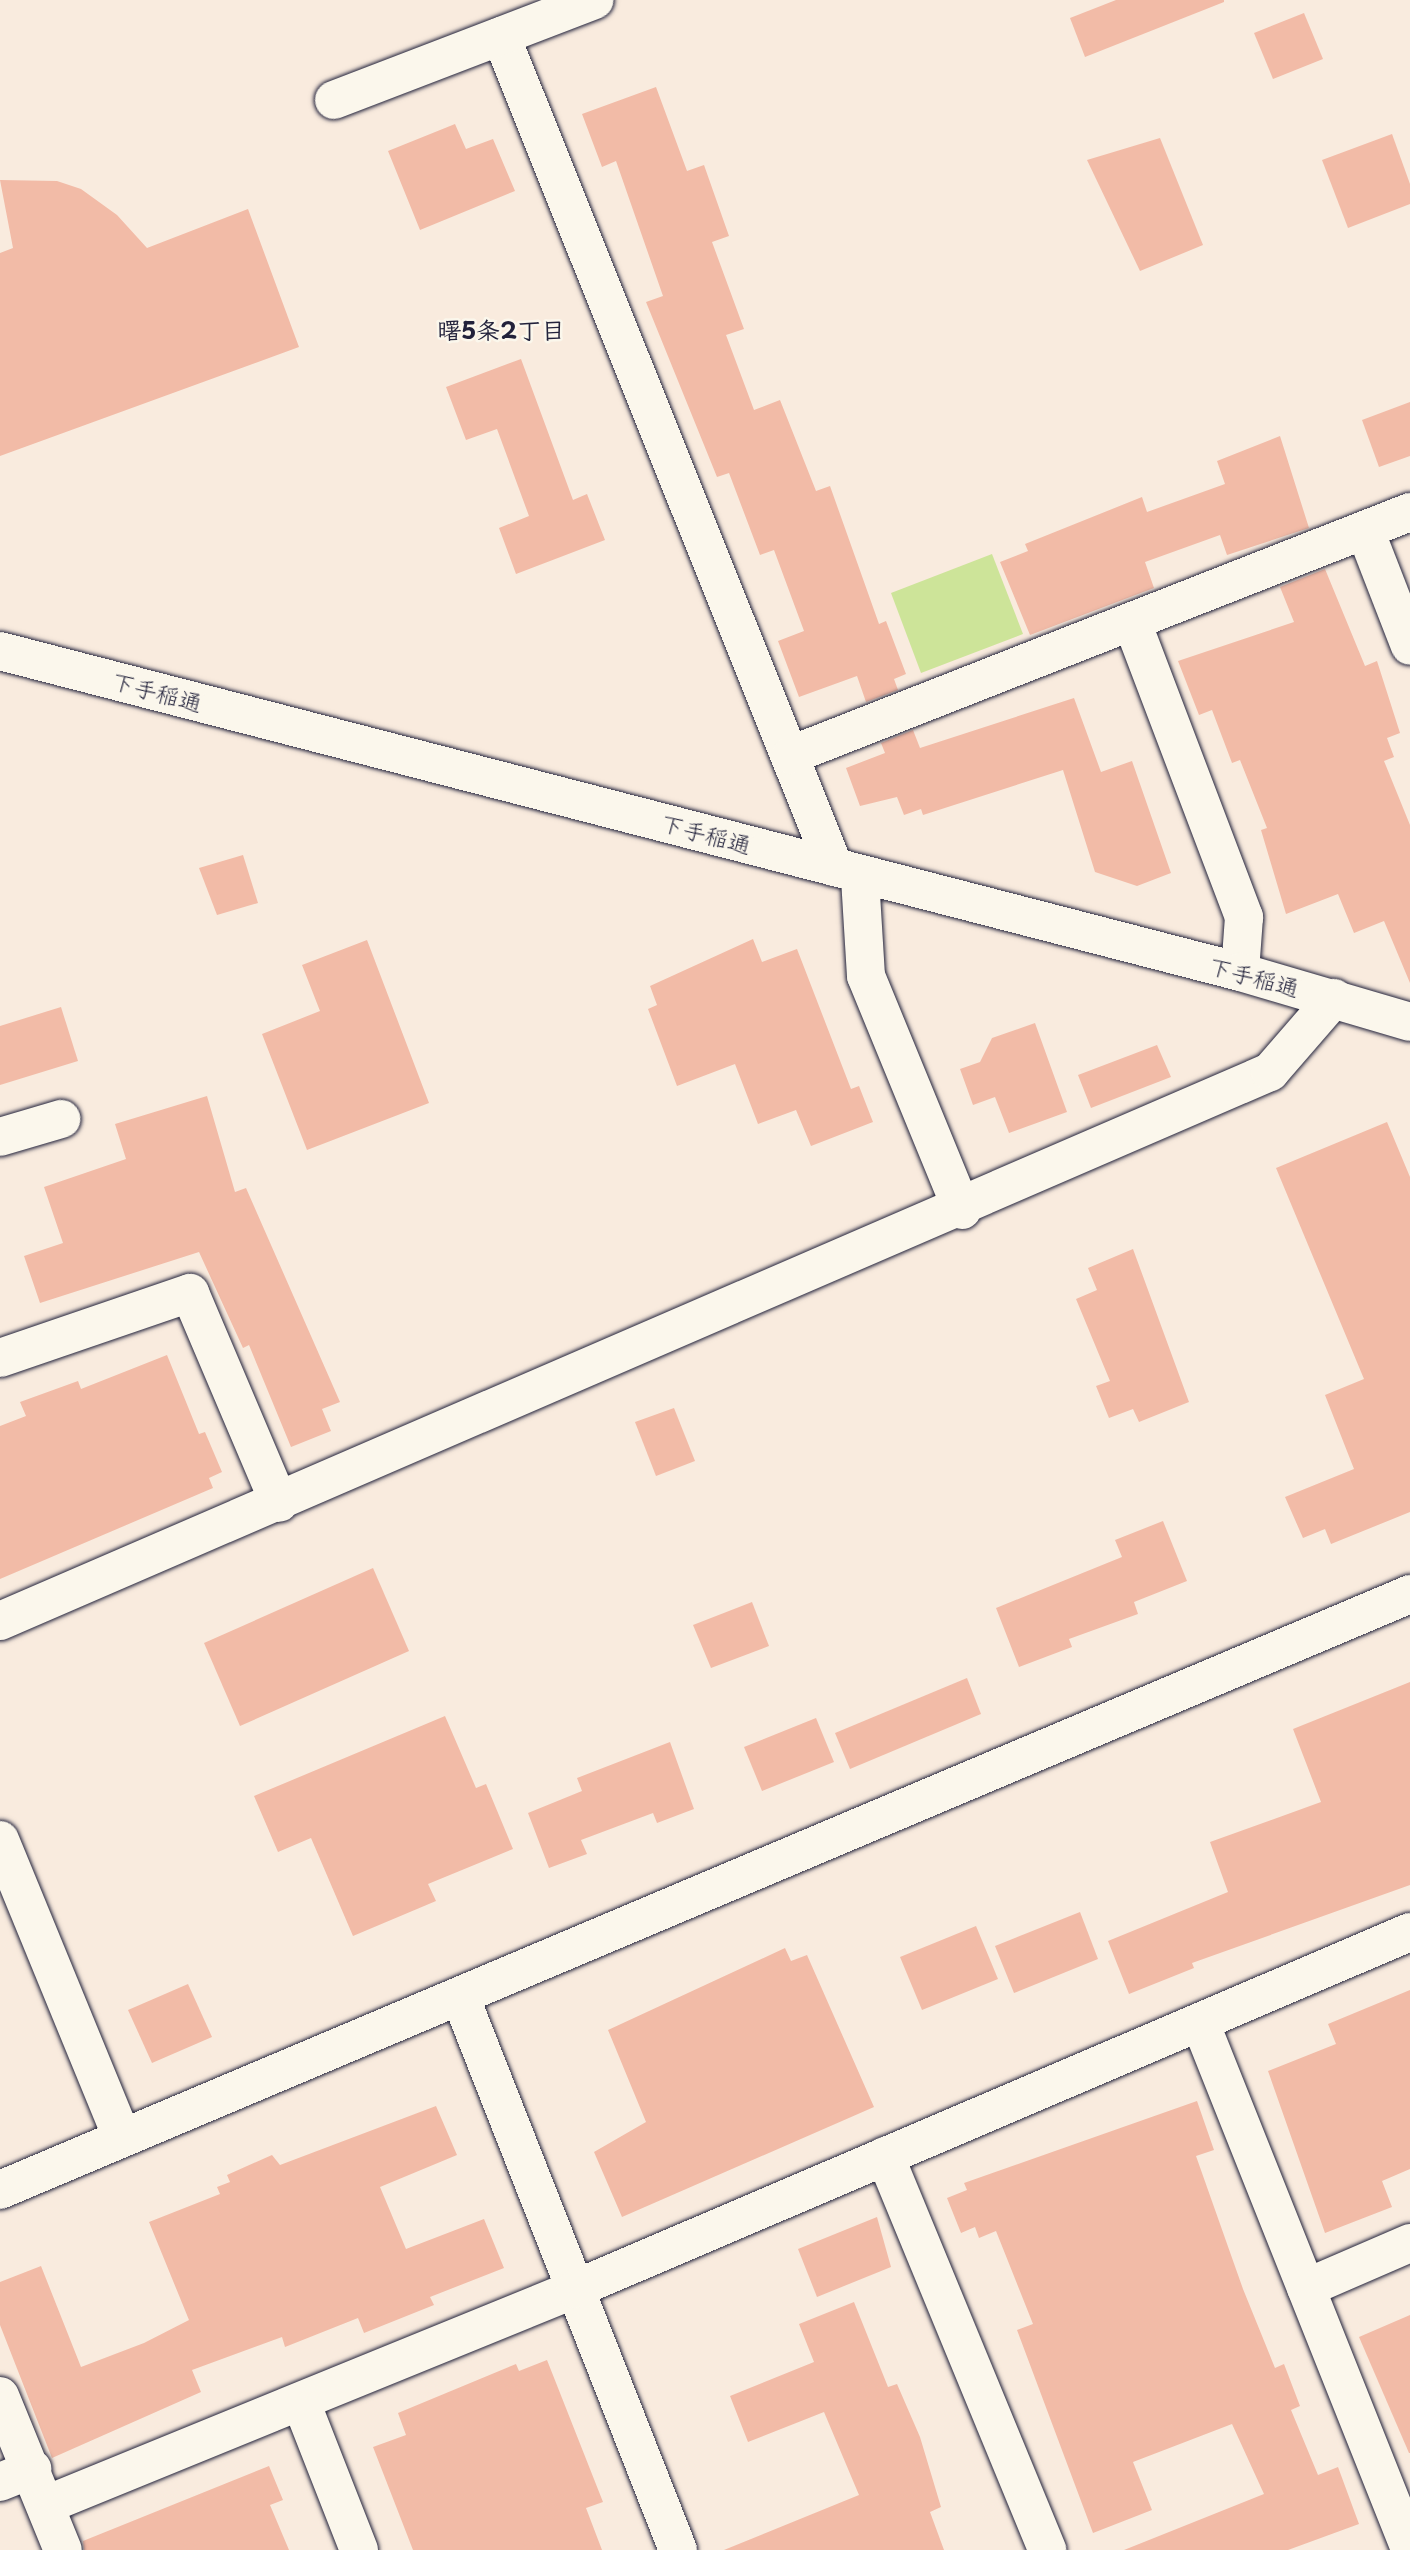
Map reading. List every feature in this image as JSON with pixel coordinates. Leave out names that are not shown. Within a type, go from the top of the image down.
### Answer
[{"type":"street","points":[[334,100],[594,0]]},
{"type":"street","points":[[501,36],[790,755],[847,872],[866,976],[962,1210]]},
{"type":"street","points":[[790,755],[1410,512]]},
{"type":"street","points":[[1365,530],[1410,646]]},
{"type":"street","points":[[1132,622],[1244,917],[1240,972]]},
{"type":"street","name":"下手稲通","points":[[0,651],[1240,972],[1410,1022]]},
{"type":"street","points":[[0,1621],[962,1210],[1270,1072],[1334,998]]},
{"type":"street","points":[[0,1137],[61,1119]]},
{"type":"street","points":[[0,1358],[190,1293],[279,1503]]},
{"type":"street","points":[[0,2190],[1410,1594]]},
{"type":"street","points":[[0,1840],[122,2138]]},
{"type":"street","points":[[48,2504],[575,2289],[1410,1932]]},
{"type":"street","points":[[460,1996],[678,2550]]},
{"type":"street","points":[[1199,2022],[1409,2549]]},
{"type":"street","points":[[885,2156],[1048,2550]]},
{"type":"street","points":[[1306,2288],[1410,2243]]},
{"type":"street","points":[[0,2396],[16,2475],[48,2504],[63,2550]]},
{"type":"street","points":[[301,2402],[359,2550]]},
{"type":"green space","points":[[992,554],[1023,634],[921,673],[891,593]]},
{"type":"building","points":[[1116,0],[1224,2],[1085,57],[1070,18]]},
{"type":"building","points":[[1304,13],[1323,59],[1273,79],[1254,33]]},
{"type":"building","points":[[656,87],[687,171],[704,165],[729,236],[712,242],[744,329],[726,335],[754,410],[780,400],[816,491],[830,486],[879,624],[886,621],[906,674],[894,679],[898,690],[866,702],[857,676],[799,697],[778,641],[804,631],[774,550],[760,555],[729,473],[717,477],[646,302],[663,296],[616,161],[602,167],[582,114]]},
{"type":"building","points":[[455,124],[466,149],[493,139],[515,191],[420,230],[388,151]]},
{"type":"building","points":[[1392,134],[1410,184],[1410,204],[1348,228],[1322,160]]},
{"type":"building","points":[[1160,138],[1203,245],[1140,271],[1087,160]]},
{"type":"building","points":[[0,180],[57,181],[81,189],[117,215],[147,248],[248,209],[299,347],[0,456],[0,253],[13,248]]},
{"type":"building","points":[[521,359],[573,500],[587,494],[605,540],[516,574],[499,528],[529,516],[497,429],[466,440],[446,387]]},
{"type":"building","points":[[1410,402],[1410,456],[1379,467],[1362,420]]},
{"type":"building","points":[[1280,436],[1309,528],[1227,555],[1220,535],[1145,562],[1154,588],[1030,635],[1000,562],[1028,551],[1025,544],[1142,497],[1147,512],[1225,484],[1217,461]]},
{"type":"building","points":[[1325,569],[1365,666],[1377,661],[1400,733],[1387,738],[1394,757],[1384,761],[1410,825],[1410,983],[1384,921],[1354,933],[1338,894],[1286,914],[1261,830],[1267,828],[1240,760],[1232,763],[1212,710],[1199,715],[1178,661],[1294,622],[1280,587]]},
{"type":"building","points":[[1074,698],[1101,772],[1132,761],[1171,873],[1137,886],[1095,872],[1063,770],[923,815],[921,809],[904,815],[897,797],[860,806],[846,768],[885,753],[881,743],[913,730],[920,748]]},
{"type":"building","points":[[243,855],[258,903],[217,915],[199,868]]},
{"type":"building","points":[[753,939],[762,962],[797,949],[851,1089],[859,1086],[873,1122],[811,1146],[796,1110],[758,1124],[735,1064],[677,1086],[648,1009],[657,1005],[650,986]]},
{"type":"building","points":[[367,940],[429,1103],[307,1150],[262,1034],[320,1011],[302,965]]},
{"type":"building","points":[[61,1007],[78,1061],[0,1085],[0,1026]]},
{"type":"building","points":[[1035,1023],[1067,1112],[1009,1133],[995,1097],[973,1105],[960,1069],[980,1062],[992,1038]]},
{"type":"building","points":[[1157,1045],[1171,1077],[1091,1108],[1078,1075]]},
{"type":"building","points":[[207,1096],[235,1192],[246,1188],[340,1402],[322,1409],[331,1431],[291,1447],[249,1345],[243,1348],[199,1252],[40,1303],[24,1256],[63,1243],[44,1187],[126,1159],[115,1124]]},
{"type":"building","points":[[1387,1122],[1410,1177],[1410,1512],[1331,1544],[1325,1529],[1303,1538],[1285,1497],[1354,1469],[1325,1395],[1364,1379],[1276,1168]]},
{"type":"building","points":[[1133,1249],[1189,1402],[1139,1422],[1133,1409],[1109,1418],[1096,1386],[1110,1381],[1076,1299],[1097,1290],[1088,1268]]},
{"type":"building","points":[[167,1355],[199,1434],[205,1432],[222,1472],[209,1478],[213,1488],[0,1579],[0,1426],[26,1416],[20,1402],[78,1381],[81,1389]]},
{"type":"building","points":[[674,1408],[695,1461],[656,1476],[635,1422]]},
{"type":"building","points":[[1163,1521],[1187,1581],[1134,1602],[1138,1614],[1069,1639],[1072,1647],[1019,1667],[996,1608],[1122,1557],[1115,1540]]},
{"type":"building","points":[[373,1568],[409,1651],[240,1726],[204,1643]]},
{"type":"building","points":[[752,1602],[769,1646],[711,1668],[693,1625]]},
{"type":"building","points":[[967,1678],[981,1714],[850,1769],[835,1733]]},
{"type":"building","points":[[1410,1682],[1410,1885],[1192,1963],[1194,1968],[1129,1994],[1108,1941],[1228,1892],[1210,1842],[1321,1802],[1293,1729]]},
{"type":"building","points":[[445,1716],[476,1788],[486,1784],[513,1849],[428,1884],[436,1901],[353,1936],[311,1838],[278,1852],[254,1796]]},
{"type":"building","points":[[816,1718],[834,1762],[762,1791],[744,1747]]},
{"type":"building","points":[[670,1742],[694,1809],[657,1823],[653,1813],[581,1840],[587,1854],[549,1868],[528,1813],[582,1791],[577,1778]]},
{"type":"building","points":[[1080,1912],[1098,1959],[1014,1993],[995,1946]]},
{"type":"building","points":[[976,1926],[998,1979],[922,2010],[900,1957]]},
{"type":"building","points":[[785,1948],[791,1961],[807,1955],[874,2107],[622,2217],[594,2152],[646,2122],[608,2030]]},
{"type":"building","points":[[188,1984],[212,2037],[152,2063],[128,2010]]},
{"type":"building","points":[[1410,1990],[1410,2169],[1382,2181],[1392,2207],[1325,2233],[1268,2071],[1336,2044],[1328,2024]]},
{"type":"building","points":[[1197,2101],[1214,2150],[1196,2156],[1243,2289],[1275,2368],[1284,2364],[1300,2406],[1291,2410],[1318,2475],[1338,2467],[1359,2524],[1288,2550],[1124,2550],[1264,2494],[1232,2424],[1133,2462],[1152,2510],[1093,2533],[1017,2330],[1033,2324],[996,2231],[979,2238],[975,2227],[961,2233],[947,2198],[967,2190],[964,2183]]},
{"type":"building","points":[[436,2106],[457,2155],[380,2187],[406,2249],[484,2219],[504,2268],[430,2297],[434,2305],[364,2333],[358,2318],[285,2347],[282,2337],[192,2370],[201,2392],[52,2458],[0,2325],[0,2282],[41,2266],[81,2367],[144,2343],[189,2320],[149,2222],[220,2194],[217,2187],[230,2182],[227,2175],[272,2155],[280,2165]]},
{"type":"building","points":[[877,2217],[891,2267],[817,2297],[798,2249]]},
{"type":"building","points":[[854,2302],[888,2387],[897,2384],[920,2437],[941,2507],[930,2512],[944,2550],[724,2550],[859,2495],[824,2412],[748,2442],[730,2396],[814,2362],[799,2324]]},
{"type":"building","points":[[1410,2315],[1410,2453],[1409,2453],[1359,2337]]},
{"type":"building","points":[[547,2360],[603,2502],[586,2508],[602,2550],[413,2550],[373,2447],[406,2435],[398,2413],[516,2364],[519,2371]]},
{"type":"building","points":[[269,2466],[283,2500],[270,2505],[289,2550],[84,2550],[83,2541]]},
{"type":"district","name":"曙5条2丁目","points":[[501,330]]}]
